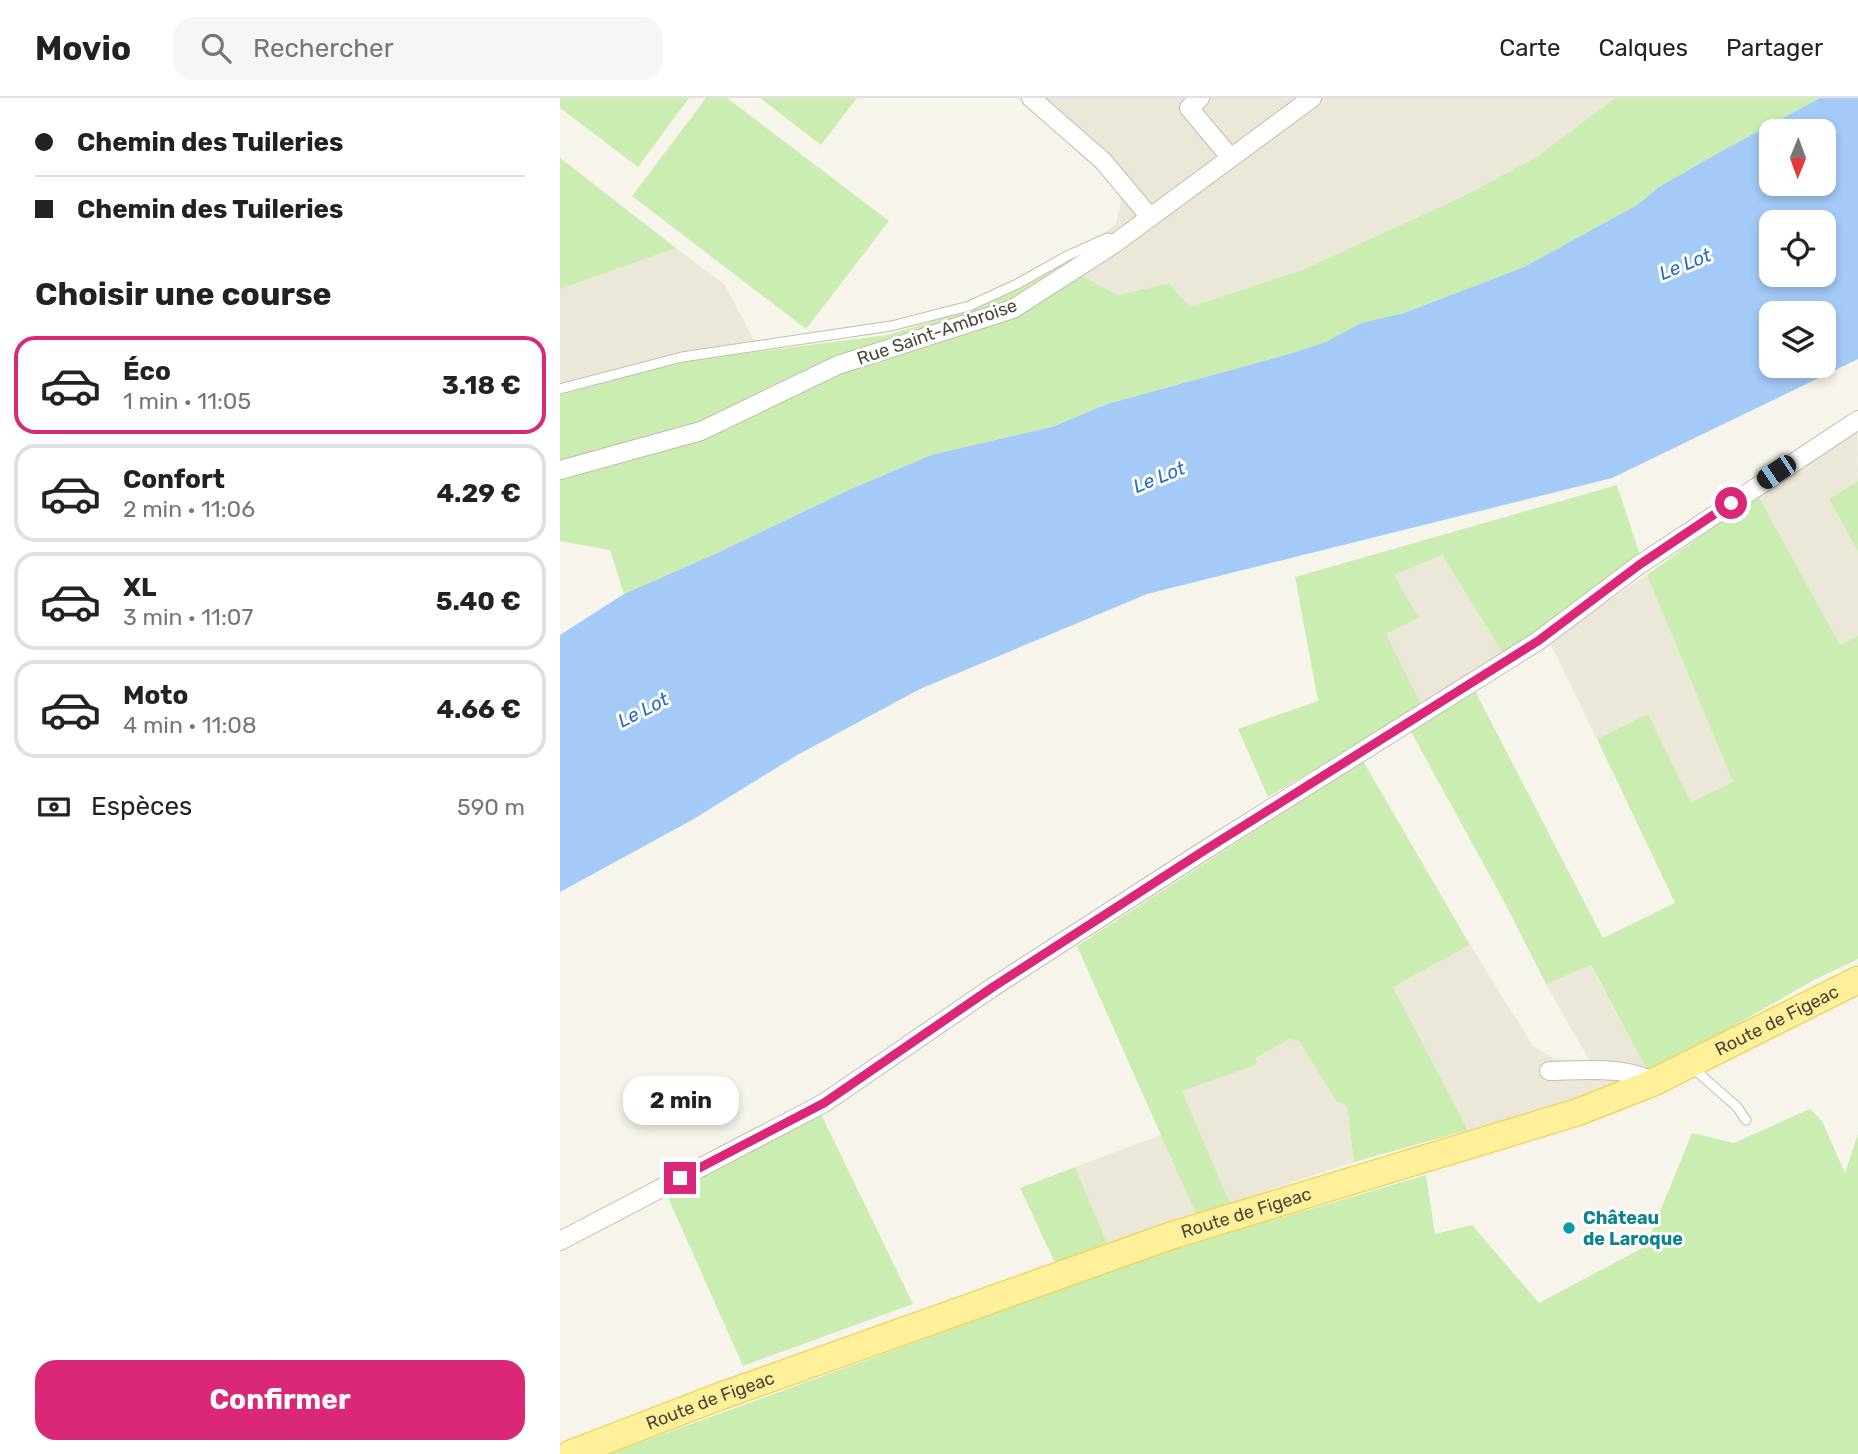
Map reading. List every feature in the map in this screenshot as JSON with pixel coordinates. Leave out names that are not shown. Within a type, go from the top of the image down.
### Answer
[{"type":"main road","name":"Route de Figeac","points":[[570,1454],[730,1392],[1170,1236],[1578,1112],[1652,1083],[1858,980]]},
{"type":"street","points":[[1031,98],[1103,161],[1150,217]]},
{"type":"street","points":[[1200,98],[1189,108],[1230,157]]},
{"type":"street","name":"Rue Saint-Ambroise","points":[[560,470],[701,431],[838,365],[1013,309],[1118,240],[1312,98]]},
{"type":"street","points":[[560,1241],[824,1103],[1038,958],[1538,641],[1639,565],[1858,420]]},
{"type":"street","points":[[1549,1070],[1612,1071],[1646,1078],[1652,1083]]},
{"type":"lane","points":[[560,389],[682,357],[891,326],[969,306],[1107,238],[1118,240]]},
{"type":"lane","points":[[1689,1065],[1737,1107],[1746,1120]]},
{"type":"shaded area","points":[[1018,98],[1615,98],[1535,158],[1454,200],[1302,270],[1190,307],[1169,283],[1118,295],[1062,265],[1116,224],[1121,202],[1119,190]]},
{"type":"shaded area","points":[[676,248],[725,285],[760,352],[680,362],[560,395],[560,289]]},
{"type":"shaded area","points":[[1857,429],[1858,481],[1829,499],[1858,552],[1858,636],[1840,645],[1758,495]]},
{"type":"shaded area","points":[[1442,555],[1504,655],[1422,706],[1386,634],[1419,618],[1394,575]]},
{"type":"shaded area","points":[[1647,575],[1733,782],[1691,802],[1648,714],[1597,739],[1549,641]]},
{"type":"shaded area","points":[[1470,945],[1533,1046],[1555,1059],[1590,1062],[1546,984],[1590,965],[1648,1072],[1596,1096],[1468,1130],[1393,987]]},
{"type":"shaded area","points":[[1289,1038],[1299,1041],[1336,1101],[1347,1106],[1354,1162],[1230,1203],[1182,1091],[1255,1065],[1256,1059]]},
{"type":"shaded area","points":[[1161,1135],[1196,1214],[1108,1245],[1075,1167]]},
{"type":"green space","points":[[560,98],[689,98],[638,167],[560,108]]},
{"type":"green space","points":[[706,98],[727,98],[889,221],[806,329],[632,196]]},
{"type":"green space","points":[[760,98],[857,98],[821,145]]},
{"type":"green space","points":[[1615,98],[1820,98],[1781,119],[1759,119],[1759,131],[1659,187],[1637,205],[1524,267],[1404,313],[1361,323],[1327,342],[1286,355],[1107,404],[1052,427],[931,455],[624,594],[610,550],[560,541],[560,395],[680,362],[887,335],[967,311],[1062,265],[1118,295],[1169,283],[1190,307],[1302,270],[1457,199],[1535,158]]},
{"type":"green space","points":[[560,158],[676,248],[560,289]]},
{"type":"green space","points":[[1858,481],[1858,552],[1829,499]]},
{"type":"green space","points":[[1617,485],[1640,555],[1504,655],[1442,555],[1394,575],[1419,618],[1386,634],[1422,706],[1268,797],[1238,729],[1318,701],[1295,577]]},
{"type":"green space","points":[[1758,495],[1840,645],[1858,636],[1858,959],[1814,980],[1669,1063],[1648,1072],[1591,965],[1546,984],[1410,730],[1474,689],[1603,938],[1675,903],[1597,739],[1648,714],[1691,802],[1733,782],[1647,575]]},
{"type":"green space","points":[[1363,761],[1470,945],[1393,987],[1468,1130],[1354,1162],[1347,1106],[1336,1101],[1299,1041],[1289,1039],[1256,1058],[1256,1065],[1182,1091],[1230,1203],[1196,1214],[1077,946]]},
{"type":"green space","points":[[1810,1109],[1822,1121],[1845,1173],[1858,1134],[1858,1454],[609,1454],[1154,1255],[1426,1175],[1435,1234],[1472,1225],[1539,1303],[1646,1246],[1692,1133],[1734,1143]]},
{"type":"green space","points":[[820,1112],[913,1304],[743,1366],[666,1193]]},
{"type":"green space","points":[[1075,1167],[1108,1245],[1056,1265],[1020,1188]]},
{"type":"water","name":"Le Lot","points":[[1820,98],[1858,98],[1858,359],[1836,370],[1836,301],[1759,301],[1759,378],[1819,378],[1612,478],[1147,594],[920,689],[799,754],[692,820],[560,892],[560,635],[624,594],[931,455],[1052,427],[1107,404],[1326,342],[1361,323],[1404,313],[1524,267],[1637,205],[1659,187],[1759,131],[1759,196],[1836,196],[1836,119],[1781,119]]},
{"type":"place","name":"Château de Laroque","points":[[1569,1228]]},
{"type":"route","points":[[680,1178],[824,1103],[993,987],[1538,641],[1639,565],[1731,503]]}]
